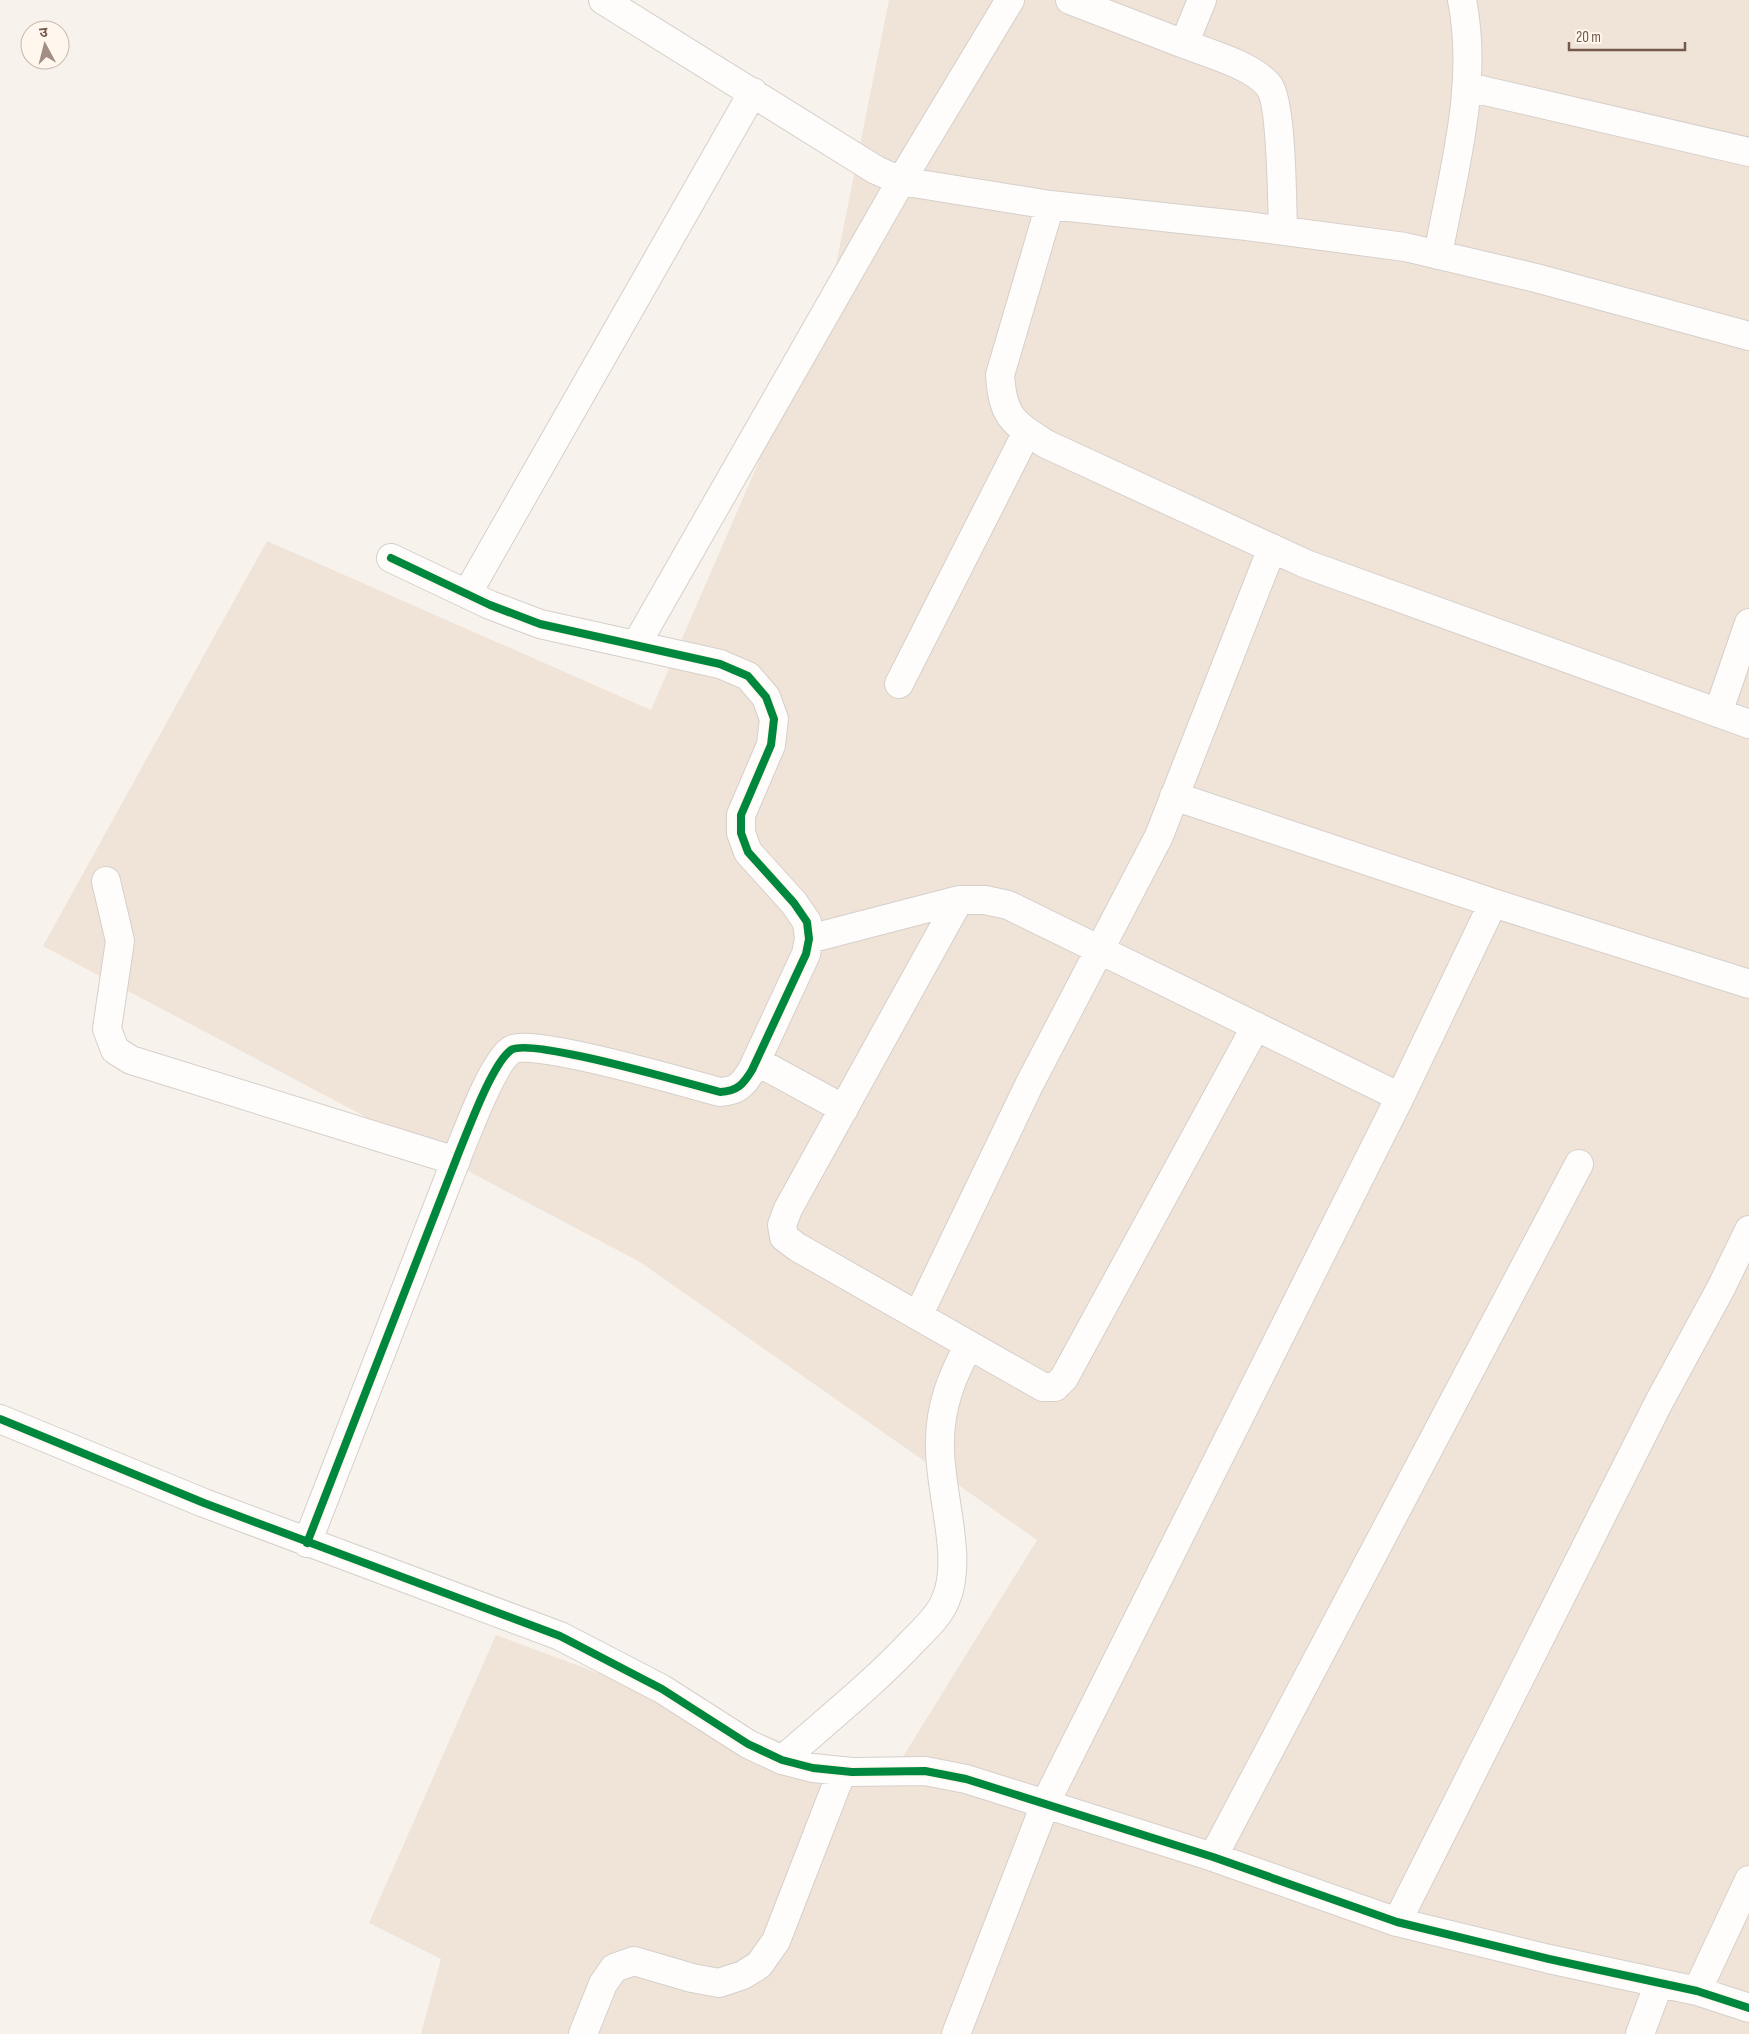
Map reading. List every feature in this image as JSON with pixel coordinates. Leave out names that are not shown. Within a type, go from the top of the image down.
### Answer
[{"type":"street","points":[[604,0],[876,170],[901,181],[1050,205],[1283,230],[1405,247],[1536,278],[1749,336]]},
{"type":"street","points":[[636,645],[901,181],[1010,0]]},
{"type":"street","points":[[1070,0],[1235,64],[1256,76],[1270,87],[1277,108],[1283,230]]},
{"type":"street","points":[[1184,44],[1202,0]]},
{"type":"street","points":[[1438,255],[1468,87],[1467,26],[1462,0]]},
{"type":"street","points":[[1468,87],[1749,152]]},
{"type":"street","points":[[468,594],[753,92]]},
{"type":"street","points":[[1050,205],[1000,376],[1002,401],[1017,425],[1046,444],[1324,570],[1749,724]]},
{"type":"street","points":[[899,684],[1027,432]]},
{"type":"street","points":[[918,1316],[1029,1085],[1158,836],[1272,548]]},
{"type":"street","points":[[307,1543],[456,1160],[486,1090],[501,1063],[512,1049],[528,1046],[562,1052],[720,1092],[734,1091],[745,1083],[756,1062],[806,954],[809,939],[807,922],[794,903],[748,852],[740,833],[741,815],[771,744],[774,719],[766,697],[748,676],[720,664],[540,624],[468,594],[391,558]]},
{"type":"street","points":[[1718,713],[1749,623]]},
{"type":"street","points":[[1174,796],[1493,903],[1749,984]]},
{"type":"street","points":[[106,881],[120,940],[107,1029],[115,1050],[131,1060],[456,1160]]},
{"type":"street","points":[[809,939],[959,900],[985,900],[1008,905],[1400,1097]]},
{"type":"street","points":[[959,900],[788,1209],[782,1225],[784,1237],[797,1247],[1043,1387],[1054,1387],[1064,1378],[1256,1026]]},
{"type":"street","points":[[956,2034],[1046,1802],[1400,1097],[1493,903]]},
{"type":"street","points":[[756,1062],[844,1109]]},
{"type":"street","points":[[1213,1857],[1579,1164]]},
{"type":"street","points":[[1397,1922],[1659,1402],[1721,1288],[1749,1230]]},
{"type":"street","points":[[782,1760],[888,1668],[928,1625],[945,1601],[952,1580],[952,1557],[940,1442],[945,1398],[954,1373],[969,1345]]},
{"type":"street","points":[[0,1419],[307,1543],[560,1636],[662,1689],[748,1744],[782,1760],[813,1768],[842,1771],[924,1771],[966,1779],[1046,1802],[1213,1857],[1397,1922],[1549,1959],[1697,1991],[1749,2008]]},
{"type":"street","points":[[582,2034],[603,1984],[614,1968],[634,1961],[692,1978],[719,1983],[743,1975],[759,1965],[776,1941],[842,1771]]},
{"type":"street","points":[[1697,1991],[1749,1880]]},
{"type":"street","points":[[1640,2034],[1659,1983]]},
{"type":"shaded area","points":[[889,0],[1749,0],[1749,2034],[421,2034],[441,1959],[369,1923],[496,1635],[888,1781],[1037,1540],[640,1262],[43,946],[267,541],[651,710],[829,300]]},
{"type":"cycle path","points":[[307,1543],[469,1128],[489,1082],[504,1057],[511,1050],[524,1048],[547,1050],[611,1063],[720,1092],[735,1089],[746,1080],[752,1070],[806,954],[809,939],[807,922],[794,903],[748,852],[741,833],[741,815],[771,745],[774,719],[766,697],[748,676],[720,664],[540,624],[490,605],[391,558]]},
{"type":"cycle path","points":[[0,1419],[204,1503],[560,1636],[662,1689],[748,1744],[782,1760],[813,1768],[852,1772],[925,1771],[966,1779],[1213,1857],[1397,1922],[1549,1959],[1697,1991],[1749,2008]]}]
